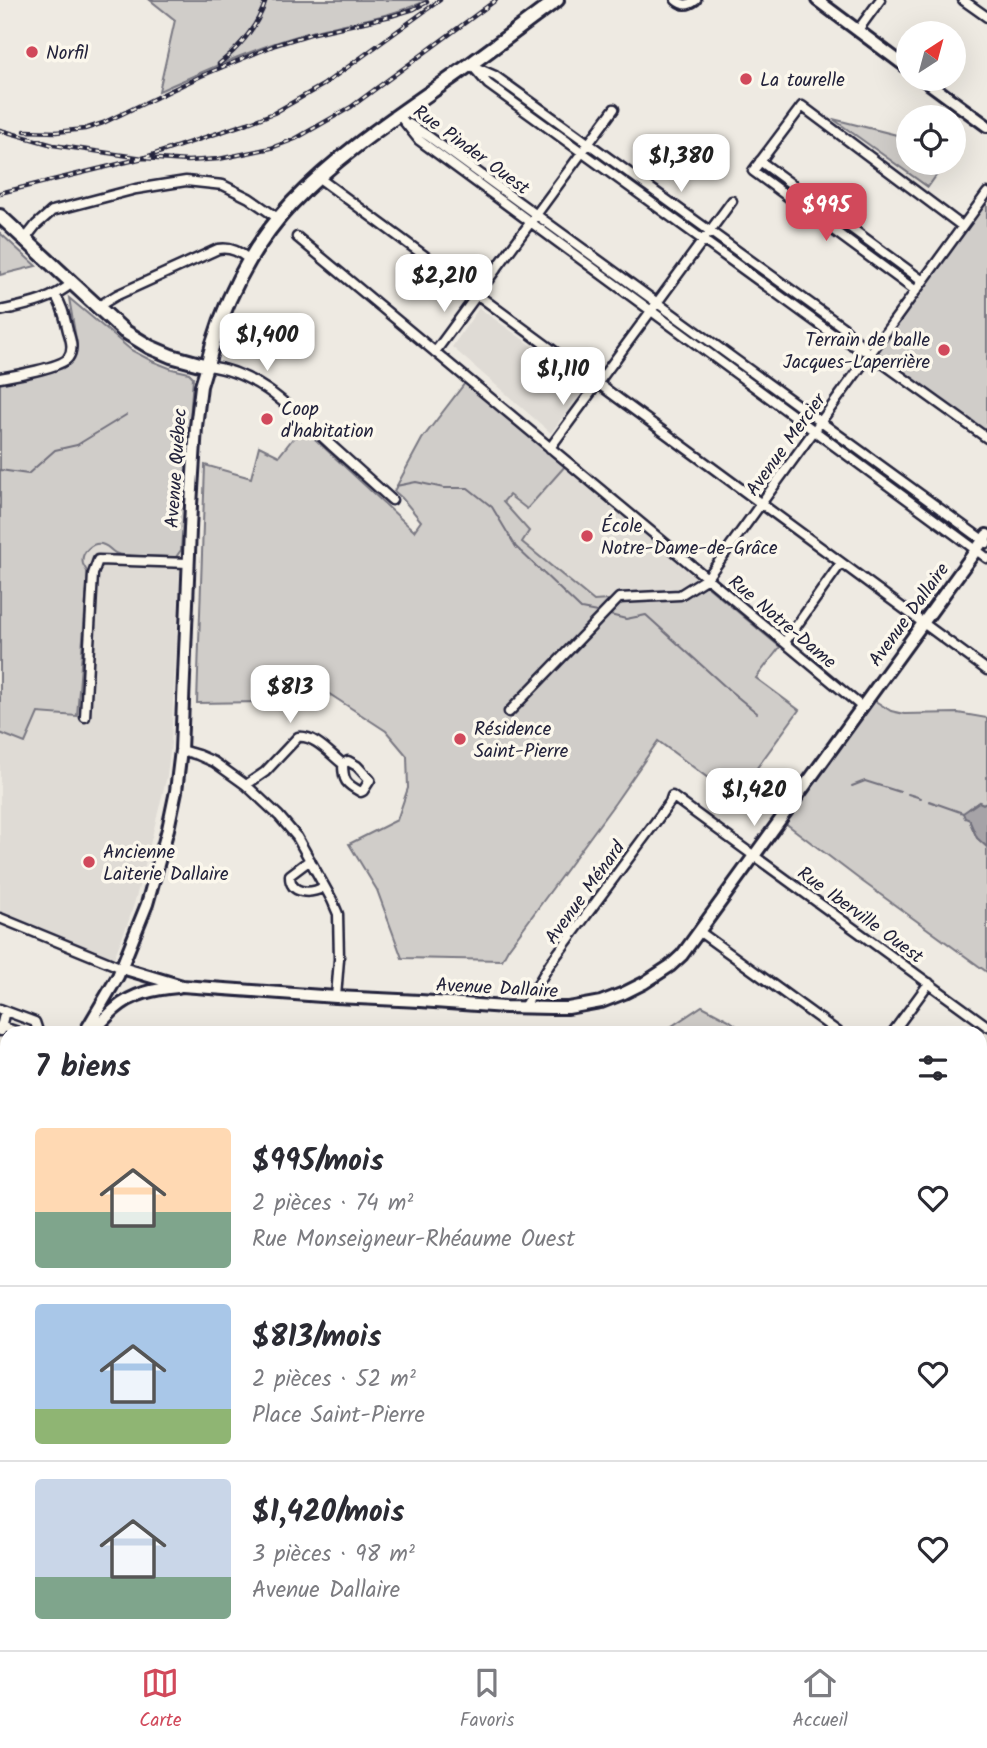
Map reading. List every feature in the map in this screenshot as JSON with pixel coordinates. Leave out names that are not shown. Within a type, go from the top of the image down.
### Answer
[{"type":"main road","name":"Avenue Québec","points":[[206,366],[226,305],[250,260],[290,205],[350,150],[557,0]]},
{"type":"main road","points":[[0,216],[124,331],[171,356],[206,366]]},
{"type":"street","points":[[676,0],[687,5],[696,0]]},
{"type":"street","points":[[817,0],[896,59]]},
{"type":"street","points":[[858,30],[880,0]]},
{"type":"street","points":[[963,0],[987,18]]},
{"type":"street","points":[[470,65],[495,76],[844,328],[870,354]]},
{"type":"street","points":[[470,65],[488,84],[702,240],[838,338],[870,354],[987,438]]},
{"type":"street","points":[[939,91],[987,126]]},
{"type":"street","points":[[916,291],[753,171],[760,161],[802,106],[962,226]]},
{"type":"street","points":[[435,352],[614,109]]},
{"type":"street","name":"Rue Pinder Ouest","points":[[398,115],[533,219],[654,307],[821,422],[983,542],[987,558]]},
{"type":"street","points":[[760,161],[923,281]]},
{"type":"street","points":[[319,177],[987,670]]},
{"type":"street","points":[[24,239],[52,211],[136,189],[186,181],[222,185],[249,198],[279,219]]},
{"type":"street","name":"Avenue Mercier","points":[[708,578],[987,193]]},
{"type":"street","points":[[550,448],[732,201]]},
{"type":"street","name":"Rue Notre-Dame","points":[[297,237],[862,706]]},
{"type":"street","points":[[97,307],[117,295],[218,249],[231,248],[250,260]]},
{"type":"street","points":[[0,311],[44,300],[72,283]]},
{"type":"street","points":[[0,378],[56,365],[68,359],[71,343],[61,304],[55,295]]},
{"type":"street","name":"Rue Pinder Ouest","points":[[654,307],[815,431],[983,542]]},
{"type":"street","points":[[206,366],[232,372],[272,393],[298,413],[392,500]]},
{"type":"street","name":"Avenue Québec","points":[[88,1026],[121,968],[147,904],[176,791],[181,750],[196,427],[206,366]]},
{"type":"street","name":"Avenue Dallaire","points":[[0,918],[121,968],[182,986],[336,998],[524,1007],[568,1008],[601,1002],[645,983],[682,954],[983,542]]},
{"type":"street","points":[[85,717],[93,574],[98,560],[189,563]]},
{"type":"street","points":[[785,642],[841,562]]},
{"type":"street","points":[[509,712],[619,598],[680,595],[708,578]]},
{"type":"street","points":[[246,785],[265,772],[298,737],[312,739],[342,764]]},
{"type":"street","points":[[181,750],[214,762],[246,785],[298,837],[338,914],[336,998]]},
{"type":"street","name":"Rue Iberville Ouest","points":[[672,796],[987,1026]]},
{"type":"street","name":"Avenue Ménard","points":[[524,1007],[552,962],[672,796]]},
{"type":"street","points":[[310,860],[290,875],[289,881],[299,890],[318,890],[324,887]]},
{"type":"street","points":[[700,932],[830,1026]]},
{"type":"street","points":[[897,1026],[929,983]]},
{"type":"street","points":[[97,1026],[131,998],[146,991],[182,986]]},
{"type":"street","points":[[2,1010],[34,1022],[36,1026]]},
{"type":"shaded area","points":[[150,0],[428,0],[398,11],[267,46],[159,91],[175,20]]},
{"type":"shaded area","points":[[833,119],[896,135],[896,164]]},
{"type":"shaded area","points":[[911,175],[936,175],[928,187]]},
{"type":"shaded area","name":"Terrain de balle Jacques-Laperrière","points":[[987,194],[987,435],[873,352]]},
{"type":"shaded area","points":[[0,233],[36,266],[0,275]]},
{"type":"shaded area","points":[[69,298],[131,350],[193,377],[181,550],[176,557],[129,556],[96,544],[85,552],[83,564],[88,574],[77,716],[38,713],[25,743],[0,733],[0,383],[63,368],[73,360],[77,345]]},
{"type":"shaded area","points":[[479,308],[587,385],[551,433],[452,347]]},
{"type":"shaded area","points":[[465,383],[566,465],[527,509],[509,495],[503,502],[529,531],[522,542],[594,601],[680,595],[702,582],[780,647],[756,678],[799,710],[735,798],[658,741],[502,960],[402,958],[377,890],[349,844],[397,820],[408,788],[407,756],[386,731],[311,682],[261,702],[197,703],[205,465],[251,478],[259,446],[279,456],[302,427],[414,531],[421,521],[394,491],[422,439]]},
{"type":"shaded area","name":"École Notre-Dame-de-Grâce","points":[[566,465],[702,582],[680,595],[594,601],[522,542],[503,502],[509,495],[528,509]]},
{"type":"shaded area","points":[[103,544],[112,551],[179,555],[181,550],[167,776],[142,877],[114,958],[0,915],[0,733],[25,743],[38,713],[77,715],[88,574],[83,556],[92,546]]},
{"type":"shaded area","points":[[869,697],[891,711],[904,714],[958,713],[987,718],[987,802],[979,802],[969,809],[968,819],[971,820],[977,838],[987,847],[987,972],[780,819]]},
{"type":"shaded area","points":[[979,802],[987,802],[987,847],[977,838],[970,820],[965,818],[963,813]]},
{"type":"shaded area","points":[[702,1006],[737,1026],[672,1026]]},
{"type":"waterway","points":[[0,470],[28,474],[55,450],[77,445],[126,415]]},
{"type":"waterway","points":[[396,486],[416,482],[444,488],[468,488],[492,507],[516,547],[581,609],[597,612]]},
{"type":"waterway","points":[[610,615],[626,619],[646,615],[757,713]]},
{"type":"waterway","points":[[852,786],[865,781],[900,792]]},
{"type":"waterway","points":[[908,794],[921,798]]},
{"type":"waterway","points":[[929,801],[963,813]]},
{"type":"railway","points":[[219,64],[247,35],[266,0]]},
{"type":"railway","points":[[0,193],[143,158],[274,113],[323,85],[440,0]]},
{"type":"railway","points":[[0,130],[53,145],[143,158],[188,161],[219,159],[271,148],[295,139],[351,107],[496,0]]},
{"type":"railway","points":[[25,131],[85,129],[275,45],[310,34],[391,16],[427,2]]},
{"type":"place","name":"Norfil","points":[[32,52]]},
{"type":"place","name":"La tourelle","points":[[746,79]]},
{"type":"place","name":"Terrain de balle Jacques-Laperrière","points":[[944,350]]},
{"type":"place","name":"Coop d'habitation","points":[[267,419]]},
{"type":"place","name":"École Notre-Dame-de-Grâce","points":[[587,536]]},
{"type":"place","name":"Résidence Saint-Pierre","points":[[460,739]]},
{"type":"place","name":"Ancienne Laiterie Dallaire","points":[[89,862]]}]
